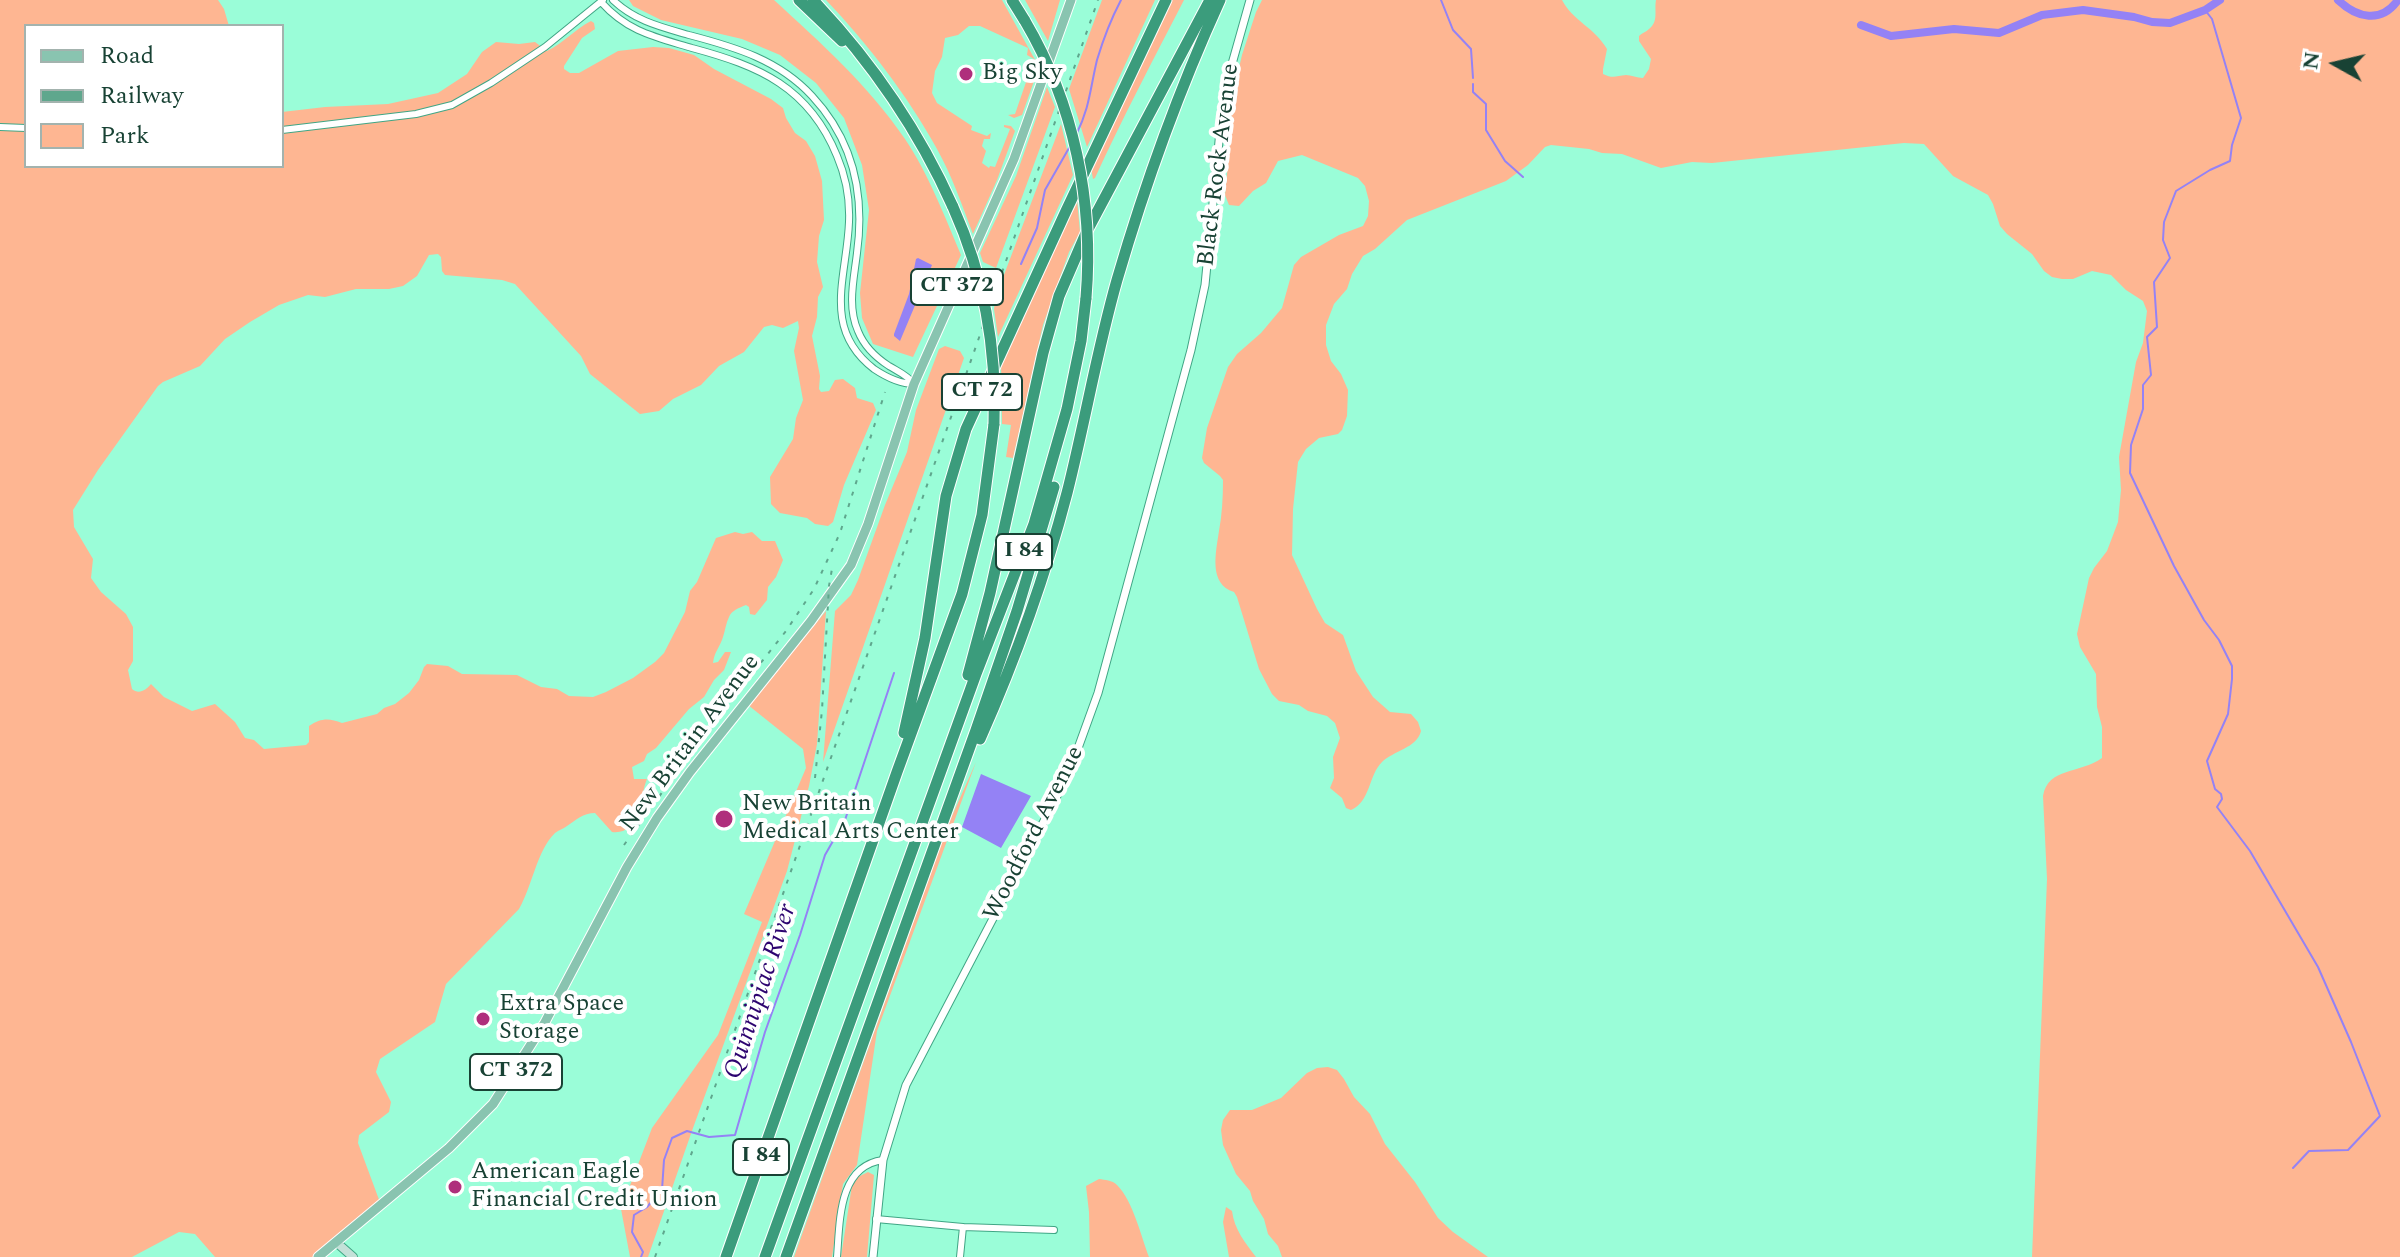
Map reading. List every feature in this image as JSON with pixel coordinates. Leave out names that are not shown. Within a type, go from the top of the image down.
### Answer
[{"type":"highway","points":[[799,0],[835,36],[860,54]]},
{"type":"highway","name":"I 84","points":[[726,1257],[972,561],[987,490],[994,424],[993,369],[985,303],[972,255],[953,207],[914,132],[860,54],[813,0]]},
{"type":"highway","name":"I 84","points":[[765,1257],[1034,524],[1067,409],[1081,341],[1088,234],[1080,168],[1058,90],[1012,0]]},
{"type":"highway","name":"CT 72","points":[[883,811],[917,683],[942,519],[963,439],[1001,351],[1166,0]]},
{"type":"highway","name":"CT 72","points":[[932,798],[985,614],[1038,372],[1055,309],[1087,231],[1210,0]]},
{"type":"highway","points":[[951,801],[987,725],[1035,599],[1066,495],[1105,327],[1130,238],[1175,107],[1220,0]]},
{"type":"highway","points":[[786,1257],[1003,653],[1060,462],[1067,409]]},
{"type":"main road","name":"New Britain Avenue","points":[[318,1257],[449,1148],[481,1118],[505,1088],[544,1024],[634,854],[657,818],[851,565],[868,524],[914,384],[1001,191],[1071,0]]},
{"type":"main road","points":[[336,1242],[353,1257]]},
{"type":"street","points":[[613,0],[624,10],[650,23],[739,49],[765,60],[801,84],[823,108],[841,136],[858,186],[861,222],[852,293],[854,319],[872,353],[914,384]]},
{"type":"street","name":"Black Rock Avenue","points":[[1205,285],[1223,105],[1234,49],[1250,0]]},
{"type":"street","points":[[284,130],[416,114],[452,105],[545,47],[602,1],[616,18],[634,29],[760,70],[793,93],[814,115],[837,155],[847,188],[849,222],[840,292],[842,322],[854,350],[864,360],[898,382],[914,384]]},
{"type":"street","points":[[0,127],[24,128]]},
{"type":"street","name":"Woodford Avenue","points":[[873,1257],[883,1160],[896,1113],[919,1059],[1080,747],[1123,606],[1184,380],[1205,285]]},
{"type":"street","points":[[837,1257],[849,1182],[865,1165],[883,1160]]},
{"type":"street","points":[[876,1219],[963,1227],[1054,1230]]},
{"type":"street","points":[[960,1257],[963,1227]]},
{"type":"green space","points":[[0,0],[218,0],[228,24],[24,24],[24,168],[284,168],[284,112],[388,104],[438,93],[467,74],[482,52],[496,42],[535,42],[547,51],[591,21],[595,29],[582,38],[564,66],[570,73],[579,73],[618,51],[669,48],[694,55],[771,99],[783,108],[795,133],[806,141],[815,156],[822,181],[824,220],[817,262],[823,287],[818,297],[812,336],[820,376],[819,389],[821,392],[829,391],[835,380],[843,379],[855,388],[857,398],[873,403],[876,410],[844,485],[833,522],[828,526],[780,513],[771,504],[770,477],[793,439],[803,400],[794,351],[798,321],[783,328],[772,325],[764,327],[744,352],[719,366],[701,385],[673,399],[659,411],[640,414],[590,374],[581,356],[515,284],[445,275],[438,254],[429,255],[417,276],[403,286],[356,289],[325,297],[308,295],[279,305],[250,322],[225,339],[200,366],[158,386],[98,470],[73,510],[74,527],[93,559],[91,578],[101,592],[126,614],[133,627],[133,661],[128,670],[132,689],[142,691],[151,684],[164,697],[192,711],[215,704],[235,722],[245,738],[254,740],[264,749],[306,745],[309,742],[309,726],[321,720],[342,723],[377,714],[409,693],[427,664],[448,666],[462,674],[517,675],[569,696],[593,697],[633,678],[664,653],[716,538],[735,532],[752,532],[762,541],[775,541],[783,560],[768,587],[767,600],[755,615],[750,614],[746,605],[729,617],[713,663],[718,662],[725,652],[731,652],[724,670],[704,697],[689,709],[644,761],[632,767],[634,779],[647,779],[634,822],[629,828],[612,832],[595,813],[591,813],[555,833],[539,859],[519,909],[446,984],[435,1022],[380,1059],[376,1072],[391,1102],[389,1112],[359,1135],[358,1143],[381,1205],[318,1257],[215,1257],[195,1234],[179,1232],[132,1257],[0,1257]]},
{"type":"green space","points":[[629,0],[774,0],[876,101],[921,166],[961,255],[913,357],[873,344],[862,318],[860,293],[869,210],[862,165],[844,118],[816,83],[780,55],[742,39],[661,20],[633,6]]},
{"type":"green space","points":[[826,0],[1002,0],[1039,67],[1022,115],[1014,118],[1008,115],[1015,114],[1034,59],[1027,55],[1028,48],[980,26],[969,26],[958,35],[945,38],[932,93],[937,103],[972,126],[971,130],[987,136],[991,133],[990,139],[984,139],[982,146],[986,151],[982,163],[989,168],[995,167],[1010,129],[1004,125],[1011,126],[1015,131],[973,234],[937,149],[913,109],[857,34]]},
{"type":"green space","points":[[1025,0],[1060,0],[1048,41]]},
{"type":"green space","points":[[1102,0],[1155,0],[1087,147],[1069,89]]},
{"type":"green space","points":[[1172,0],[1184,0],[1093,179],[1091,168]]},
{"type":"green space","points":[[1262,0],[1562,0],[1607,49],[1603,74],[1643,78],[1651,59],[1639,36],[1654,23],[1656,0],[2400,0],[2400,1257],[2032,1257],[2047,879],[2043,796],[2051,780],[2058,775],[2102,758],[2096,674],[2080,647],[2077,634],[2089,578],[2107,551],[2118,522],[2121,490],[2119,457],[2147,311],[2143,301],[2111,275],[2092,271],[2073,279],[2052,277],[2032,254],[2000,226],[1988,195],[1953,176],[1924,144],[1904,143],[1712,163],[1692,162],[1661,168],[1622,154],[1551,145],[1506,181],[1407,220],[1363,256],[1347,289],[1334,304],[1326,325],[1326,345],[1331,361],[1348,390],[1347,416],[1338,434],[1319,438],[1306,449],[1298,462],[1292,555],[1317,609],[1325,623],[1343,635],[1356,671],[1373,697],[1390,712],[1411,714],[1421,731],[1410,745],[1382,762],[1358,806],[1351,810],[1346,808],[1342,798],[1330,788],[1334,778],[1333,757],[1340,738],[1335,723],[1327,716],[1299,705],[1279,701],[1272,694],[1259,669],[1237,597],[1220,582],[1217,575],[1223,480],[1202,458],[1207,428],[1228,367],[1282,308],[1294,265],[1301,257],[1339,235],[1363,226],[1368,216],[1369,201],[1365,186],[1358,178],[1302,155],[1278,161],[1266,183],[1239,206],[1229,205],[1225,195],[1232,121],[1230,106],[1242,55]]},
{"type":"green space","points":[[1047,87],[1055,107],[996,268],[983,262],[980,253],[1016,176]]},
{"type":"green space","points":[[1061,124],[1073,175],[998,337],[994,309],[996,296]]},
{"type":"green space","points":[[1077,199],[1080,232],[1069,252],[1043,325],[1013,458],[1006,457],[1011,425],[1002,424],[1001,361]]},
{"type":"green space","points":[[945,346],[960,351],[964,358],[823,762],[835,611],[851,595],[858,580],[907,452],[916,410],[939,349]]},
{"type":"green space","points":[[826,611],[817,744],[787,871],[648,1257],[630,1257],[621,1209],[652,1128],[718,1035],[762,922],[744,914],[806,768],[803,749],[748,705]]},
{"type":"green space","points":[[976,762],[877,1031],[857,1165],[843,1184],[832,1257],[794,1257],[948,825]]},
{"type":"green space","points":[[1328,1067],[1337,1070],[1354,1097],[1370,1114],[1385,1144],[1438,1218],[1488,1257],[1282,1257],[1268,1234],[1250,1191],[1236,1174],[1223,1145],[1223,1120],[1230,1110],[1252,1110],[1281,1098],[1307,1073]]},
{"type":"green space","points":[[868,1172],[874,1175],[867,1257],[841,1257],[852,1185],[856,1178]]},
{"type":"green space","points":[[1099,1179],[1113,1182],[1123,1192],[1149,1257],[1090,1257],[1086,1186]]},
{"type":"green space","points":[[1226,1207],[1232,1211],[1238,1230],[1256,1257],[1229,1257],[1223,1222]]},
{"type":"shaded area","points":[[918,258],[932,265],[900,341],[894,334]]},
{"type":"shaded area","points":[[981,774],[1031,796],[1001,848],[962,827]]},
{"type":"waterway","name":"Quinnipiac River","points":[[1076,135],[1087,107],[1097,60],[1121,0]]},
{"type":"waterway","points":[[1441,0],[1453,30],[1471,49],[1473,78]]},
{"type":"waterway","points":[[1861,25],[1891,36],[1954,29],[1999,33],[2042,15],[2083,10],[2170,23],[2205,10],[2220,0]]},
{"type":"waterway","points":[[2338,0],[2353,11],[2369,16],[2384,13],[2398,0]]},
{"type":"waterway","points":[[2205,10],[2212,19],[2241,118],[2230,161],[2176,191],[2164,222],[2163,240],[2170,258],[2154,282],[2157,327],[2147,337],[2151,375],[2143,385],[2143,409],[2131,445],[2130,473],[2174,566],[2232,666],[2228,714],[2207,761],[2215,789],[2221,794],[2222,799],[2217,807],[2250,851],[2318,967],[2380,1116],[2348,1150],[2309,1151],[2293,1168]]},
{"type":"waterway","points":[[1473,84],[1473,92],[1486,104],[1486,130],[1505,161],[1523,177]]},
{"type":"waterway","name":"Quinnipiac River","points":[[1021,264],[1037,228],[1045,190],[1069,148]]},
{"type":"waterway","name":"Quinnipiac River","points":[[641,1257],[643,1252],[632,1232],[634,1215],[647,1207],[662,1190],[664,1160],[672,1138],[687,1131],[709,1137],[735,1135],[765,1032],[825,855],[845,820],[894,673]]},
{"type":"railway","points":[[655,1257],[1098,0]]},
{"type":"railway","points":[[624,845],[703,736],[786,631],[814,589],[840,533],[885,392]]},
{"type":"railway","points":[[815,778],[833,563]]},
{"type":"place","name":"Big Sky","points":[[966,74]]},
{"type":"place","name":"New Britain Medical Arts Center","points":[[724,819]]},
{"type":"place","name":"Extra Space Storage","points":[[483,1019]]},
{"type":"place","name":"American Eagle Financial Credit Union","points":[[455,1187]]}]
